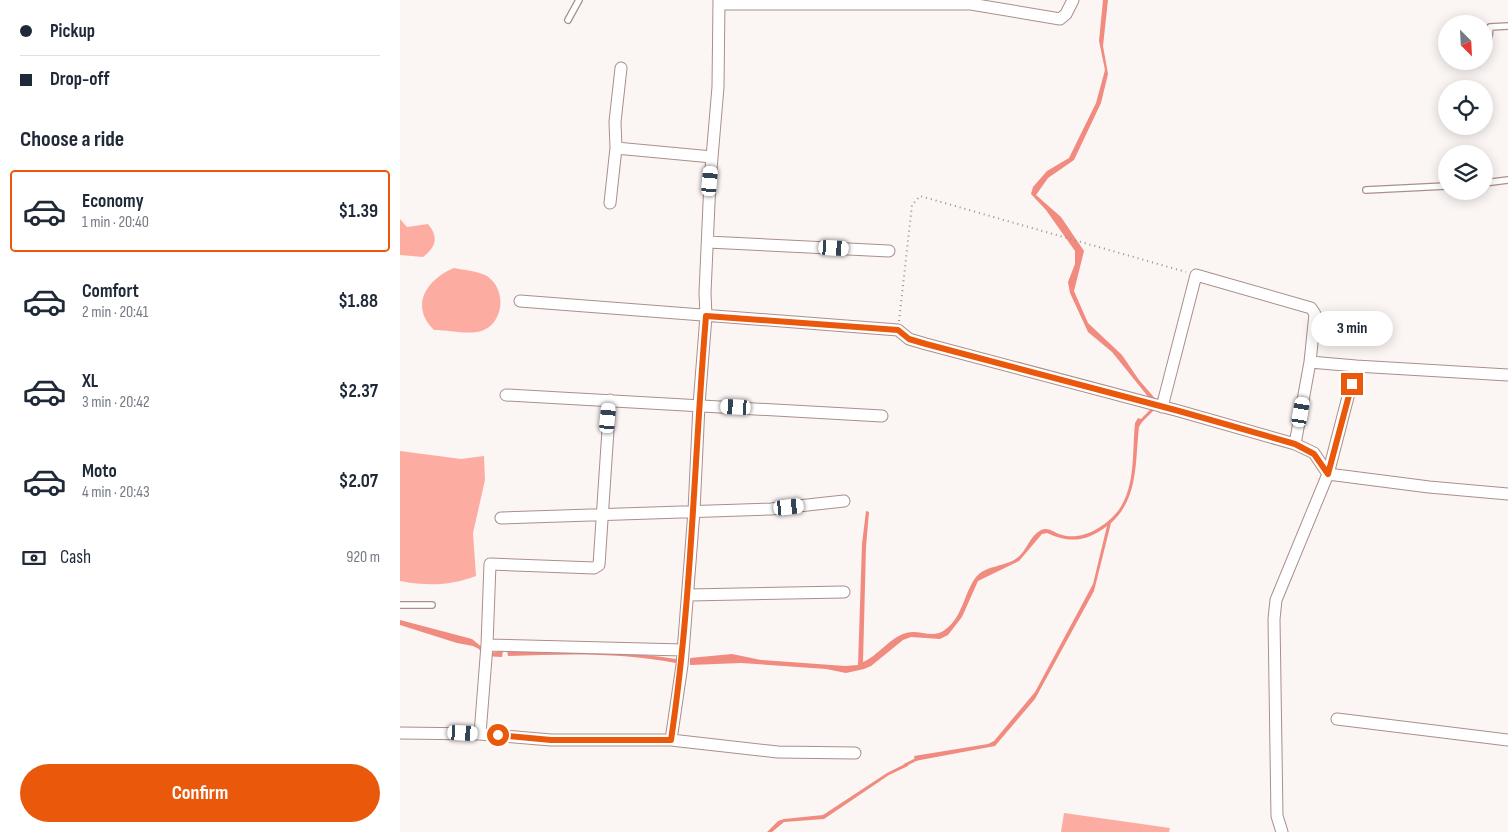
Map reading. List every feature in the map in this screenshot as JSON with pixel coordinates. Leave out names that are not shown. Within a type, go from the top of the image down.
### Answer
[{"type":"street","points":[[671,740],[689,595],[698,405],[706,316],[705,293],[712,157],[718,87],[720,2],[971,2],[1060,19],[1066,14],[1073,0]]},
{"type":"street","points":[[610,203],[616,148],[615,122],[621,68]]},
{"type":"street","points":[[616,148],[712,157]]},
{"type":"street","points":[[708,242],[888,251]]},
{"type":"street","points":[[1159,406],[1196,275],[1311,308],[1315,314],[1310,362],[1295,444]]},
{"type":"street","points":[[520,301],[898,330],[909,339],[926,344],[1295,444],[1314,454],[1328,474],[1429,487],[1508,494]]},
{"type":"street","points":[[1310,362],[1508,375]]},
{"type":"street","points":[[1282,832],[1277,816],[1274,619],[1276,600],[1328,474],[1356,366]]},
{"type":"street","points":[[506,395],[882,416]]},
{"type":"street","points":[[480,734],[487,653],[490,564],[594,568],[599,565],[610,400]]},
{"type":"street","points":[[501,518],[771,509],[844,501]]},
{"type":"street","points":[[689,595],[844,592]]},
{"type":"street","points":[[487,653],[682,657]]},
{"type":"street","points":[[1337,719],[1508,740]]},
{"type":"street","points":[[400,733],[480,734],[551,740],[671,740],[778,752],[855,753]]},
{"type":"lane","points":[[568,20],[579,0]]},
{"type":"lane","points":[[1493,26],[1508,26]]},
{"type":"lane","points":[[1493,182],[1508,180]]},
{"type":"lane","points":[[1366,190],[1438,186]]},
{"type":"lane","points":[[400,605],[432,605]]},
{"type":"path","points":[[898,330],[912,205],[920,196],[1196,275]]},
{"type":"shaded area","points":[[1103,0],[1108,0],[1103,46],[1108,74],[1101,103],[1074,160],[1048,178],[1036,195],[1061,217],[1084,251],[1074,291],[1088,323],[1122,355],[1139,380],[1159,403],[1154,404],[1112,352],[1088,332],[1070,293],[1068,282],[1075,264],[1075,251],[1046,210],[1031,194],[1033,187],[1047,171],[1069,158],[1096,103],[1105,70],[1099,41]]},
{"type":"shaded area","points":[[400,219],[407,227],[428,224],[434,233],[433,246],[423,257],[400,255]]},
{"type":"shaded area","points":[[454,268],[485,275],[493,281],[498,289],[500,307],[498,316],[486,329],[477,332],[434,330],[427,321],[422,303],[424,294],[436,279]]},
{"type":"shaded area","points":[[1138,418],[1143,420],[1139,427],[1136,466],[1131,491],[1127,502],[1111,523],[1094,591],[1035,699],[995,746],[915,761],[914,756],[988,744],[994,741],[1035,692],[1093,584],[1107,526],[1086,538],[1071,540],[1047,533],[1042,534],[1019,561],[978,581],[962,617],[948,635],[940,639],[911,637],[903,640],[871,666],[864,669],[846,673],[826,669],[741,663],[690,665],[690,658],[732,654],[761,660],[845,666],[858,665],[862,544],[866,511],[869,512],[866,547],[863,662],[874,656],[900,635],[911,632],[936,634],[941,632],[952,624],[956,618],[976,577],[985,570],[1017,558],[1041,530],[1046,529],[1067,536],[1083,535],[1099,528],[1118,511],[1128,491],[1132,469],[1135,423]]},
{"type":"shaded area","points":[[400,451],[461,459],[484,456],[485,480],[473,533],[476,576],[457,582],[438,584],[400,581]]},
{"type":"shaded area","points":[[400,620],[472,639],[489,653],[503,651],[502,657],[483,656],[479,649],[473,646],[457,643],[400,625]]},
{"type":"shaded area","points":[[507,651],[634,654],[676,659],[676,663],[613,655],[508,656]]},
{"type":"shaded area","points":[[909,762],[908,766],[889,775],[824,819],[784,822],[772,832],[767,832],[778,821],[784,819],[823,815],[887,773]]},
{"type":"shaded area","points":[[1064,813],[1170,828],[1169,832],[1061,832]]},
{"type":"waterway","points":[[1139,423],[1154,408]]},
{"type":"waterway","points":[[905,765],[917,759]]},
{"type":"route","points":[[498,735],[551,740],[671,740],[682,665],[689,595],[698,405],[706,316],[898,330],[909,339],[926,344],[1179,411],[1295,444],[1321,460],[1328,474],[1352,384]]}]
